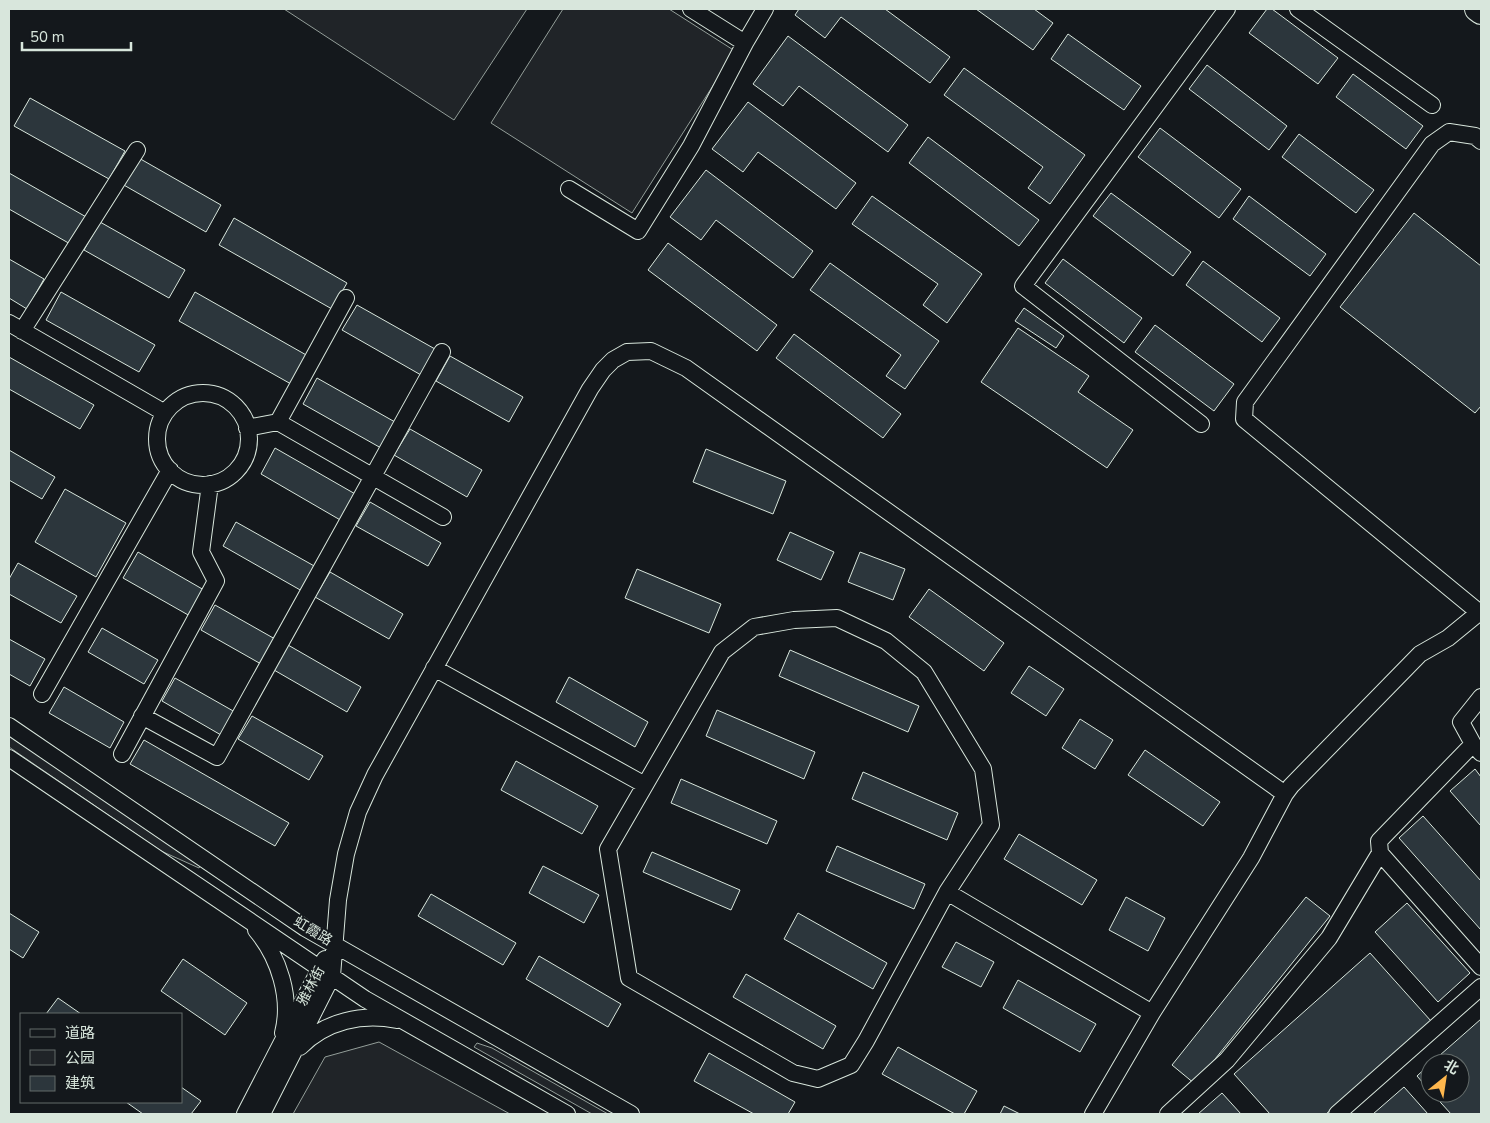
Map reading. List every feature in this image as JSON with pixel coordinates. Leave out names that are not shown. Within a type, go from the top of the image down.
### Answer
[{"type":"highway","points":[[1477,9],[1481,12]]},
{"type":"street","points":[[691,9],[745,43]]},
{"type":"street","points":[[569,189],[638,231],[691,146],[765,9]]},
{"type":"street","points":[[1201,424],[1023,286],[1227,9]]},
{"type":"street","points":[[1298,9],[1432,105]]},
{"type":"street","points":[[1093,1114],[1152,1013],[1250,858],[1285,794],[1420,654],[1448,638],[1481,612],[1244,419],[1245,402],[1432,144],[1449,132],[1475,136],[1481,141]]},
{"type":"street","points":[[136,150],[16,327],[165,412]]},
{"type":"street","points":[[278,422],[346,298]]},
{"type":"street","points":[[335,945],[338,900],[346,854],[358,812],[374,774],[590,389],[603,370],[613,360],[627,352],[651,351],[686,368],[1285,794]]},
{"type":"street","points":[[142,716],[217,757],[442,352]]},
{"type":"street","points":[[207,393],[222,397],[235,406],[244,419],[247,428],[249,435],[247,451],[241,465],[230,476],[215,483],[201,485],[187,482],[175,476],[159,453],[157,439],[159,425],[165,412],[176,401],[191,395],[207,393]]},
{"type":"street","points":[[247,428],[278,422],[443,517]]},
{"type":"street","points":[[42,694],[170,470]]},
{"type":"street","points":[[122,754],[216,581],[201,552],[210,484]]},
{"type":"street","points":[[837,618],[886,641],[924,672],[983,769],[991,825],[947,892],[866,1041],[850,1065],[818,1079],[794,1073],[629,978],[608,849],[722,652],[754,627],[794,620],[837,618]]},
{"type":"street","points":[[434,668],[645,786]]},
{"type":"street","points":[[1168,1114],[1227,1060],[1329,938],[1380,853],[1379,841],[1477,749],[1461,722],[1481,697]]},
{"type":"street","name":"虹霞路","points":[[9,726],[306,928],[631,1114]]},
{"type":"street","name":"虹霞路","points":[[9,758],[365,999],[567,1114]]},
{"type":"street","points":[[1380,853],[1481,967]]},
{"type":"street","points":[[947,892],[1152,1013]]},
{"type":"street","points":[[247,918],[275,959],[282,980],[285,1002],[285,1052],[307,1041],[324,1028],[344,1021],[364,1017],[406,1022]]},
{"type":"street","name":"雅林街","points":[[245,1114],[285,1052],[326,972],[335,945]]},
{"type":"street","points":[[1337,1114],[1481,987]]},
{"type":"street","name":"雅林街","points":[[262,1114],[285,1052]]},
{"type":"green space","points":[[284,9],[527,9],[454,120]]},
{"type":"green space","points":[[563,9],[669,9],[735,51],[632,213],[491,123]]},
{"type":"green space","points":[[9,736],[201,865],[199,868],[161,851],[9,747]]},
{"type":"green space","points":[[379,1042],[510,1114],[293,1114],[325,1057]]},
{"type":"green space","points":[[477,1043],[492,1048],[608,1114],[592,1114],[474,1047]]},
{"type":"building","points":[[799,9],[885,9],[950,57],[930,83],[841,17],[825,38],[795,15]]},
{"type":"building","points":[[976,9],[1034,9],[1053,23],[1033,50]]},
{"type":"building","points":[[1267,9],[1272,9],[1338,58],[1318,84],[1249,33]]},
{"type":"building","points":[[1068,34],[1141,86],[1124,110],[1051,59]]},
{"type":"building","points":[[788,36],[908,125],[888,152],[799,86],[783,106],[753,84]]},
{"type":"building","points":[[1207,65],[1287,126],[1269,150],[1189,89]]},
{"type":"building","points":[[964,68],[1085,155],[1050,204],[1028,188],[1043,167],[944,95]]},
{"type":"building","points":[[1353,74],[1423,126],[1406,149],[1336,97]]},
{"type":"building","points":[[30,98],[125,151],[109,179],[14,126]]},
{"type":"building","points":[[748,102],[856,183],[836,209],[758,152],[743,172],[712,149]]},
{"type":"building","points":[[1160,128],[1241,189],[1219,218],[1138,157]]},
{"type":"building","points":[[1299,134],[1374,190],[1356,213],[1282,157]]},
{"type":"building","points":[[928,137],[1039,220],[1019,246],[909,163]]},
{"type":"building","points":[[137,157],[221,205],[206,232],[122,184]]},
{"type":"building","points":[[706,170],[813,251],[793,278],[716,220],[701,240],[670,217]]},
{"type":"building","points":[[9,173],[88,218],[72,245],[9,209]]},
{"type":"building","points":[[1111,193],[1191,252],[1173,276],[1093,216]]},
{"type":"building","points":[[872,196],[982,274],[947,323],[923,305],[938,284],[852,224]]},
{"type":"building","points":[[1249,196],[1326,254],[1310,276],[1233,219]]},
{"type":"building","points":[[1414,213],[1481,266],[1481,406],[1475,413],[1340,307]]},
{"type":"building","points":[[234,218],[347,283],[332,309],[219,245]]},
{"type":"building","points":[[100,222],[185,270],[169,298],[84,250]]},
{"type":"building","points":[[668,243],[777,325],[757,351],[648,270]]},
{"type":"building","points":[[9,259],[44,279],[27,309],[9,298]]},
{"type":"building","points":[[1063,259],[1142,318],[1124,343],[1045,283]]},
{"type":"building","points":[[1203,261],[1280,318],[1262,342],[1186,285]]},
{"type":"building","points":[[830,263],[939,341],[905,389],[886,376],[901,355],[810,290]]},
{"type":"building","points":[[61,292],[155,345],[139,372],[46,320]]},
{"type":"building","points":[[195,292],[308,356],[291,384],[179,321]]},
{"type":"building","points":[[357,305],[435,349],[421,375],[342,330]]},
{"type":"building","points":[[1024,308],[1064,336],[1056,348],[1015,321]]},
{"type":"building","points":[[1155,325],[1234,384],[1214,411],[1135,352]]},
{"type":"building","points":[[1018,328],[1089,376],[1078,392],[1133,430],[1107,468],[981,382]]},
{"type":"building","points":[[794,334],[901,414],[883,438],[776,358]]},
{"type":"building","points":[[450,356],[523,397],[509,422],[436,381]]},
{"type":"building","points":[[9,357],[94,405],[80,429],[9,389]]},
{"type":"building","points":[[317,378],[395,422],[381,448],[303,404]]},
{"type":"building","points":[[410,429],[482,470],[467,497],[394,455]]},
{"type":"building","points":[[275,448],[357,495],[342,521],[261,474]]},
{"type":"building","points":[[706,449],[786,481],[773,514],[693,482]]},
{"type":"building","points":[[9,450],[55,477],[42,499],[9,480]]},
{"type":"building","points":[[65,489],[126,523],[96,577],[35,542]]},
{"type":"building","points":[[370,502],[441,543],[428,566],[356,526]]},
{"type":"building","points":[[236,522],[316,567],[302,591],[223,546]]},
{"type":"building","points":[[790,532],[834,552],[821,580],[777,560]]},
{"type":"building","points":[[138,552],[204,590],[190,616],[123,578]]},
{"type":"building","points":[[860,552],[905,569],[893,600],[848,582]]},
{"type":"building","points":[[18,563],[77,596],[61,623],[9,594],[9,579]]},
{"type":"building","points":[[637,569],[721,604],[709,633],[625,598]]},
{"type":"building","points":[[330,572],[403,614],[389,639],[315,597]]},
{"type":"building","points":[[929,589],[1004,643],[984,671],[909,617]]},
{"type":"building","points":[[215,605],[275,639],[261,664],[201,630]]},
{"type":"building","points":[[102,628],[158,660],[144,684],[88,652]]},
{"type":"building","points":[[9,639],[45,659],[30,686],[9,674]]},
{"type":"building","points":[[288,645],[361,687],[347,712],[274,670]]},
{"type":"building","points":[[790,650],[919,706],[908,732],[779,676]]},
{"type":"building","points":[[1029,666],[1064,689],[1046,716],[1011,693]]},
{"type":"building","points":[[569,677],[648,722],[635,747],[556,702]]},
{"type":"building","points":[[175,678],[235,712],[221,735],[162,701]]},
{"type":"building","points":[[64,687],[124,722],[110,748],[49,713]]},
{"type":"building","points":[[717,710],[815,752],[804,779],[706,736]]},
{"type":"building","points":[[252,716],[323,756],[309,780],[238,739]]},
{"type":"building","points":[[1080,719],[1113,740],[1095,769],[1062,748]]},
{"type":"building","points":[[144,740],[289,823],[275,846],[130,764]]},
{"type":"building","points":[[1145,750],[1220,802],[1203,826],[1128,775]]},
{"type":"building","points":[[516,761],[598,806],[582,834],[501,790]]},
{"type":"building","points":[[1475,769],[1481,777],[1481,826],[1450,791]]},
{"type":"building","points":[[863,772],[958,813],[947,840],[852,799]]},
{"type":"building","points":[[681,779],[777,821],[767,844],[671,803]]},
{"type":"building","points":[[1423,816],[1481,881],[1481,930],[1399,838]]},
{"type":"building","points":[[1019,834],[1097,880],[1082,905],[1004,859]]},
{"type":"building","points":[[837,846],[925,884],[914,909],[826,871]]},
{"type":"building","points":[[652,852],[740,890],[731,910],[643,872]]},
{"type":"building","points":[[543,866],[599,895],[584,923],[529,893]]},
{"type":"building","points":[[431,894],[516,943],[503,965],[418,916]]},
{"type":"building","points":[[1126,897],[1165,918],[1148,951],[1109,930]]},
{"type":"building","points":[[1306,897],[1330,916],[1195,1084],[1172,1065]]},
{"type":"building","points":[[1407,903],[1470,973],[1438,1002],[1375,932]]},
{"type":"building","points":[[9,913],[39,932],[23,958],[9,949]]},
{"type":"building","points":[[798,913],[887,963],[873,989],[784,939]]},
{"type":"building","points":[[956,942],[994,962],[981,987],[942,967]]},
{"type":"building","points":[[1370,953],[1431,1021],[1326,1114],[1270,1114],[1234,1074]]},
{"type":"building","points":[[539,956],[621,1004],[608,1027],[526,979]]},
{"type":"building","points":[[183,959],[247,1003],[225,1035],[161,991]]},
{"type":"building","points":[[746,974],[836,1026],[823,1049],[733,997]]},
{"type":"building","points":[[1018,980],[1096,1024],[1080,1052],[1003,1008]]},
{"type":"building","points":[[58,998],[80,1013],[47,1013]]},
{"type":"building","points":[[1481,1019],[1481,1114],[1451,1114],[1441,1103],[1470,1103],[1470,1053],[1442,1053]]},
{"type":"building","points":[[898,1047],[977,1091],[964,1114],[955,1114],[882,1074]]},
{"type":"building","points":[[709,1053],[795,1102],[788,1114],[754,1114],[694,1081]]},
{"type":"building","points":[[1404,1087],[1428,1114],[1373,1114]]},
{"type":"building","points":[[182,1088],[201,1101],[191,1114],[143,1114],[127,1103],[182,1103]]},
{"type":"building","points":[[1222,1093],[1241,1114],[1198,1114]]},
{"type":"building","points":[[1004,1106],[1020,1114],[1000,1114]]}]
